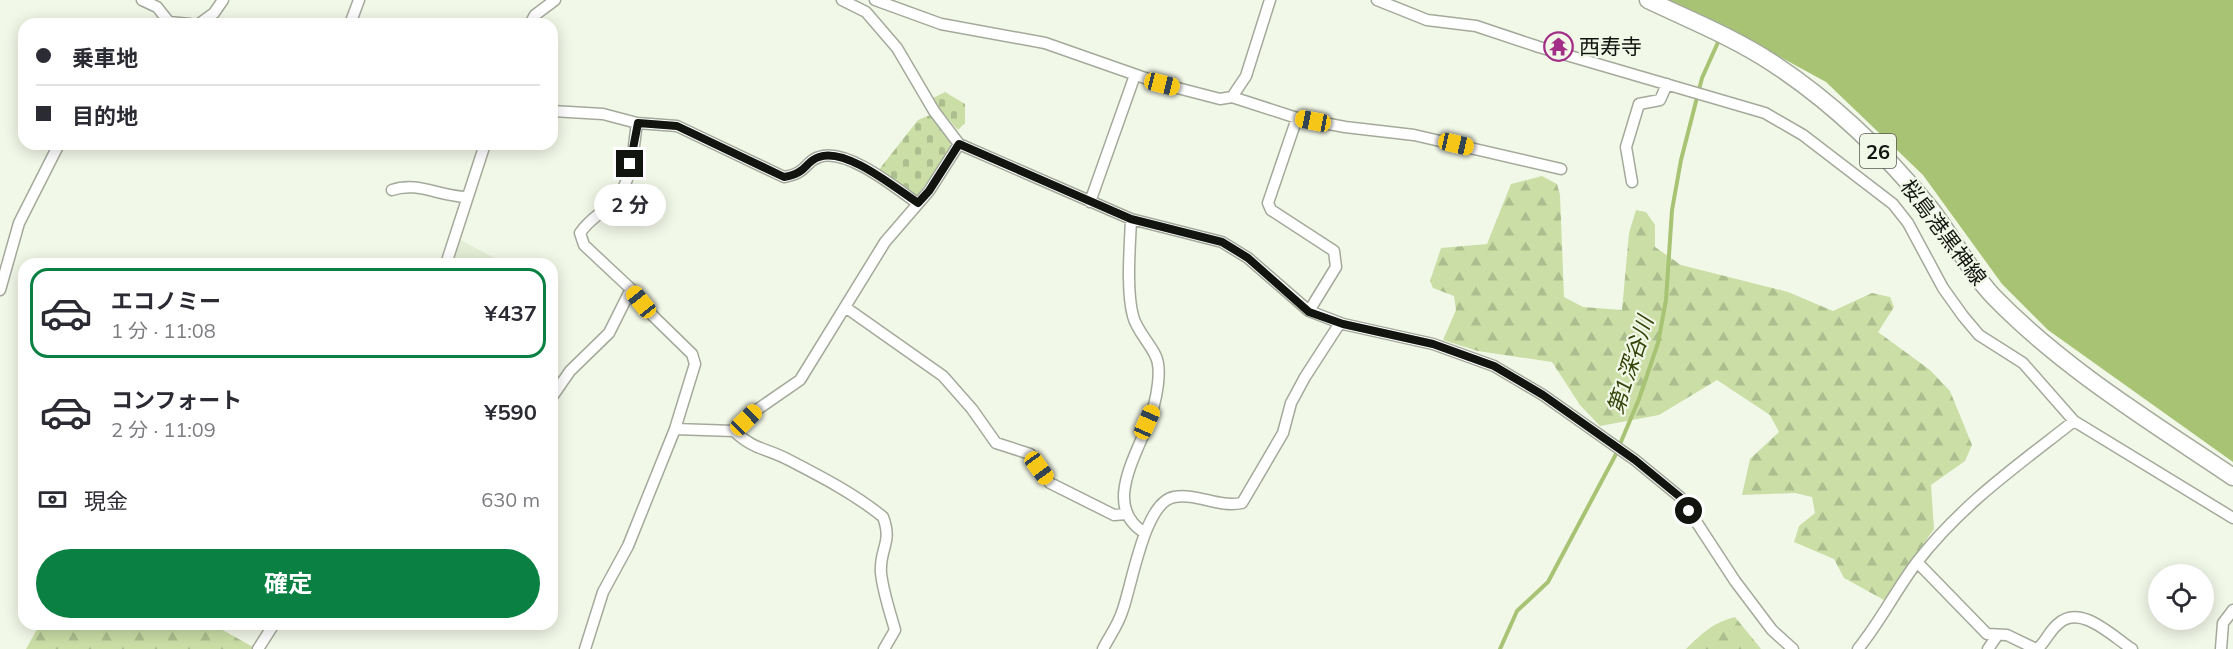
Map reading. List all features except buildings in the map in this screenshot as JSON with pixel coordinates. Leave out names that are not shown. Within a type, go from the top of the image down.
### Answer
[{"type":"main road","name":"桜島港黒神線","points":[[1648,0],[1710,28],[1773,64],[1844,117],[1895,168],[1931,209],[1992,295],[2051,351],[2233,477]]},
{"type":"street","points":[[142,0],[157,7],[165,18]]},
{"type":"street","points":[[207,18],[223,0]]},
{"type":"street","points":[[352,18],[359,0]]},
{"type":"street","points":[[533,18],[555,0]]},
{"type":"street","points":[[842,0],[866,12],[897,48],[934,111],[959,144],[1131,219],[1222,242],[1248,258],[1309,312],[1340,323],[1433,344],[1494,366],[1606,438],[1680,497],[1735,581],[1772,630],[1792,649]]},
{"type":"street","points":[[866,12],[875,0],[941,24],[1045,44],[1135,75],[1220,99],[1232,97],[1297,118],[1345,127],[1414,135],[1561,169]]},
{"type":"street","points":[[1232,97],[1246,76],[1270,0]]},
{"type":"street","points":[[1377,0],[1427,20],[1476,26],[1539,47],[1765,113],[1803,135],[1893,204],[1908,223],[1943,288],[1963,316],[1979,335],[2023,363],[2074,421],[2233,518]]},
{"type":"street","points":[[1090,202],[1135,75]]},
{"type":"street","points":[[1632,182],[1626,147],[1639,104],[1660,100],[1667,84]]},
{"type":"street","points":[[558,111],[603,114],[638,123],[677,126],[784,177],[799,175],[817,157],[835,155],[867,169],[918,203]]},
{"type":"street","points":[[1297,118],[1268,203],[1271,210],[1334,251],[1336,267],[1309,312]]},
{"type":"street","points":[[585,649],[603,592],[628,546],[675,429],[695,364],[692,354],[651,314],[631,289],[584,245],[580,233],[587,222],[615,201],[627,185],[638,123]]},
{"type":"street","points":[[734,432],[758,409],[800,380],[813,363],[885,242],[929,191],[959,144]]},
{"type":"street","points":[[0,290],[19,223],[56,150]]},
{"type":"street","points":[[448,258],[483,150]]},
{"type":"street","points":[[392,190],[406,185],[451,197],[466,197]]},
{"type":"street","points":[[1131,219],[1132,313],[1138,330],[1159,363],[1154,406],[1140,439],[1123,495],[1126,514],[1131,525],[1145,533]]},
{"type":"street","points":[[558,388],[570,371],[609,333],[631,289]]},
{"type":"street","points":[[845,307],[942,376],[972,409],[996,443],[1029,454],[1050,483],[1114,515],[1126,514]]},
{"type":"street","points":[[1102,649],[1122,614],[1145,533],[1157,508],[1171,497],[1185,496],[1227,507],[1242,503],[1283,433],[1291,403],[1305,377],[1340,323]]},
{"type":"street","points":[[1858,649],[1917,562],[1986,488],[2074,421]]},
{"type":"street","points":[[675,429],[734,432],[748,445],[784,457],[833,484],[883,517],[888,539],[882,554],[881,574],[895,630],[884,649]]},
{"type":"street","points":[[1917,562],[1987,634],[2007,635],[2036,649],[2055,626],[2063,619],[2073,615],[2084,618],[2132,649]]},
{"type":"street","points":[[2221,649],[2223,623],[2233,610]]},
{"type":"street","points":[[258,649],[270,630]]},
{"type":"street","points":[[1988,649],[1997,636]]},
{"type":"shaded area","points":[[1665,0],[2233,0],[2233,462],[2048,330],[2002,284],[1923,175],[1826,82],[1725,27]]},
{"type":"shaded area","points":[[459,239],[494,258],[454,258]]},
{"type":"green space","points":[[945,92],[965,104],[965,123],[958,130],[931,99]]},
{"type":"green space","points":[[930,115],[944,130],[951,148],[918,195],[907,193],[878,171],[918,120]]},
{"type":"green space","points":[[1542,176],[1557,184],[1560,195],[1564,297],[1583,307],[1622,310],[1629,233],[1636,210],[1646,212],[1655,225],[1655,247],[1681,265],[1788,292],[1833,311],[1872,293],[1890,297],[1894,307],[1878,332],[1930,370],[1950,391],[1972,445],[1965,461],[1931,485],[1934,529],[1884,600],[1844,578],[1834,559],[1794,542],[1799,526],[1815,513],[1812,497],[1795,493],[1742,495],[1750,459],[1779,432],[1770,415],[1717,380],[1659,415],[1600,426],[1580,405],[1552,362],[1478,351],[1443,340],[1456,310],[1454,296],[1433,288],[1430,281],[1441,248],[1487,244],[1511,184]]},
{"type":"green space","points":[[1735,617],[1761,649],[1686,649],[1708,629]]},
{"type":"green space","points":[[37,630],[223,630],[253,647],[252,649],[26,649]]},
{"type":"waterway","name":"第1深谷川","points":[[1500,649],[1517,611],[1548,582],[1615,456],[1639,399],[1658,343],[1666,300],[1672,210],[1681,160],[1702,78],[1719,40]]},
{"type":"place","name":"西寿寺","points":[[1558,46]]},
{"type":"route","points":[[630,164],[638,123],[677,126],[705,137],[741,158],[784,177],[799,175],[817,157],[835,155],[867,169],[918,203],[929,191],[959,144],[1131,219],[1222,242],[1248,258],[1309,312],[1343,324],[1433,344],[1494,366],[1543,395],[1606,438],[1680,497],[1689,511]]}]
